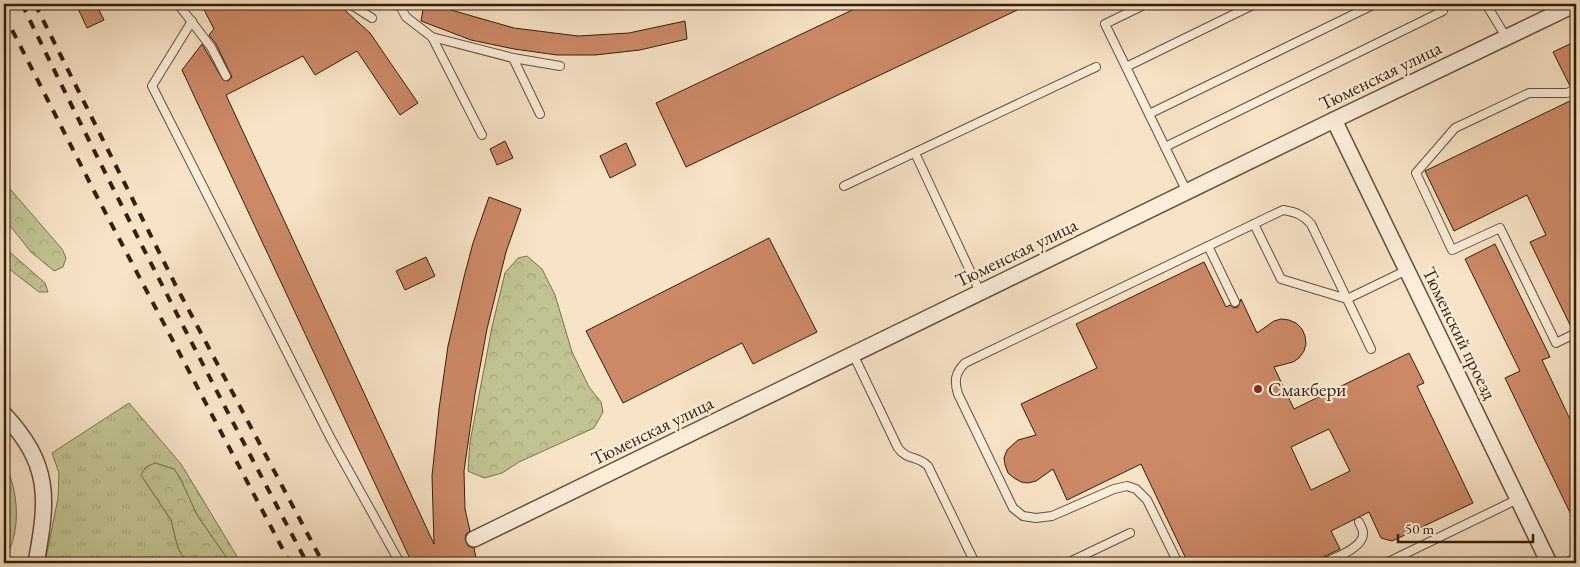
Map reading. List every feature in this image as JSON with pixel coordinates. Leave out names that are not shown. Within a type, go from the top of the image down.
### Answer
[{"type":"street","name":"Тюменская улица","points":[[474,539],[1576,4]]},
{"type":"street","name":"Тюменский проезд","points":[[1334,120],[1549,563]]},
{"type":"street","points":[[4,414],[17,429],[36,459],[43,482],[45,504],[36,563]]},
{"type":"lane","points":[[178,4],[211,47],[226,76]]},
{"type":"lane","points":[[350,4],[372,18]]},
{"type":"lane","points":[[400,4],[406,17],[432,37],[513,58],[560,66]]},
{"type":"lane","points":[[1146,4],[1105,24],[1187,192]]},
{"type":"lane","points":[[1126,67],[1255,4]]},
{"type":"lane","points":[[1149,114],[1375,4]]},
{"type":"lane","points":[[1165,147],[1442,11],[1439,4]]},
{"type":"lane","points":[[1486,4],[1506,37]]},
{"type":"lane","points":[[192,21],[152,86],[332,439],[400,563]]},
{"type":"lane","points":[[432,37],[482,135]]},
{"type":"lane","points":[[513,58],[540,114]]},
{"type":"lane","points":[[844,186],[1096,67]]},
{"type":"lane","points":[[1576,89],[1567,93],[1529,93],[1454,128],[1416,174],[1452,250],[1500,228],[1556,343],[1576,333]]},
{"type":"lane","points":[[915,152],[980,292]]},
{"type":"lane","points":[[1178,563],[1148,500],[1136,488],[1127,486],[1114,488],[1052,516],[1036,518],[1023,516],[1013,508],[958,394],[955,383],[956,375],[966,363],[1283,210],[1295,212],[1311,224],[1371,349]]},
{"type":"lane","points":[[1254,224],[1281,279],[1347,299],[1407,270]]},
{"type":"lane","points":[[1208,246],[1235,302]]},
{"type":"lane","points":[[853,354],[898,448],[903,455],[918,459],[928,466],[975,563]]},
{"type":"lane","points":[[1386,563],[1518,499]]},
{"type":"lane","points":[[1323,563],[1359,545],[1363,536],[1359,522]]},
{"type":"lane","points":[[1068,563],[1130,533]]},
{"type":"lane","points":[[1565,563],[1576,558]]},
{"type":"green space","points":[[4,182],[62,249],[66,258],[63,267],[54,271],[31,252],[4,218]]},
{"type":"green space","points":[[4,247],[45,283],[48,292],[39,292],[4,265]]},
{"type":"green space","points":[[527,256],[542,269],[555,295],[572,352],[589,387],[601,402],[603,412],[594,428],[519,462],[502,473],[484,478],[468,471],[470,442],[492,327],[505,273],[518,258]]},
{"type":"green space","points":[[129,403],[181,464],[241,563],[227,563],[226,557],[197,515],[174,469],[155,463],[141,475],[171,520],[178,548],[187,563],[45,563],[58,498],[59,473],[52,453]]},
{"type":"green space","points":[[4,462],[13,486],[16,524],[10,549],[4,560]]},
{"type":"green space","points":[[155,463],[174,469],[197,515],[226,557],[227,563],[187,563],[178,548],[171,520],[141,475],[146,467]]},
{"type":"building","points":[[76,4],[96,4],[104,20],[87,28]]},
{"type":"building","points":[[201,4],[338,4],[370,33],[418,103],[400,115],[357,51],[315,75],[303,56],[226,95],[434,544],[432,476],[439,409],[448,346],[464,277],[473,243],[489,197],[521,209],[506,252],[487,329],[464,471],[465,509],[470,531],[466,534],[465,539],[468,546],[474,548],[477,563],[412,563],[182,70],[202,44],[223,80],[228,81],[232,77],[216,44],[209,35],[214,29]]},
{"type":"building","points":[[424,4],[430,4],[514,28],[578,36],[629,33],[685,21],[687,39],[640,50],[595,55],[557,55],[471,40],[421,21]]},
{"type":"building","points":[[865,4],[1030,4],[686,167],[656,103]]},
{"type":"building","points":[[1576,41],[1576,83],[1570,86],[1553,52]]},
{"type":"building","points":[[1576,98],[1576,327],[1572,329],[1530,242],[1546,235],[1527,195],[1454,231],[1425,171]]},
{"type":"building","points":[[505,141],[513,158],[497,165],[490,149]]},
{"type":"building","points":[[626,143],[636,165],[610,178],[600,156]]},
{"type":"building","points":[[769,238],[817,332],[753,364],[742,343],[623,403],[586,331]]},
{"type":"building","points":[[1495,244],[1550,357],[1542,360],[1576,432],[1576,525],[1505,378],[1520,371],[1465,259]]},
{"type":"building","points":[[426,257],[435,276],[405,290],[396,271]]},
{"type":"building","points":[[1204,262],[1226,307],[1230,305],[1234,308],[1238,307],[1241,299],[1257,333],[1274,321],[1281,319],[1296,323],[1302,329],[1306,344],[1299,358],[1293,362],[1274,367],[1294,409],[1409,353],[1424,383],[1417,386],[1473,503],[1392,541],[1381,538],[1369,512],[1331,531],[1340,549],[1321,558],[1316,563],[1188,563],[1141,464],[1067,500],[1053,469],[1036,481],[1028,483],[1021,482],[1008,473],[1004,458],[1007,450],[1018,440],[1036,435],[1021,404],[1097,368],[1076,324]],"holes":[[[1329,429],[1350,471],[1311,490],[1291,447]]]},
{"type":"railway","points":[[22,4],[162,285],[307,563]]},
{"type":"railway","points":[[35,4],[176,286],[323,563]]},
{"type":"railway","points":[[4,14],[94,191],[290,563]]},
{"type":"railway","points":[[268,558],[271,563]]},
{"type":"place","name":"Смакбери","points":[[1258,389]]}]
